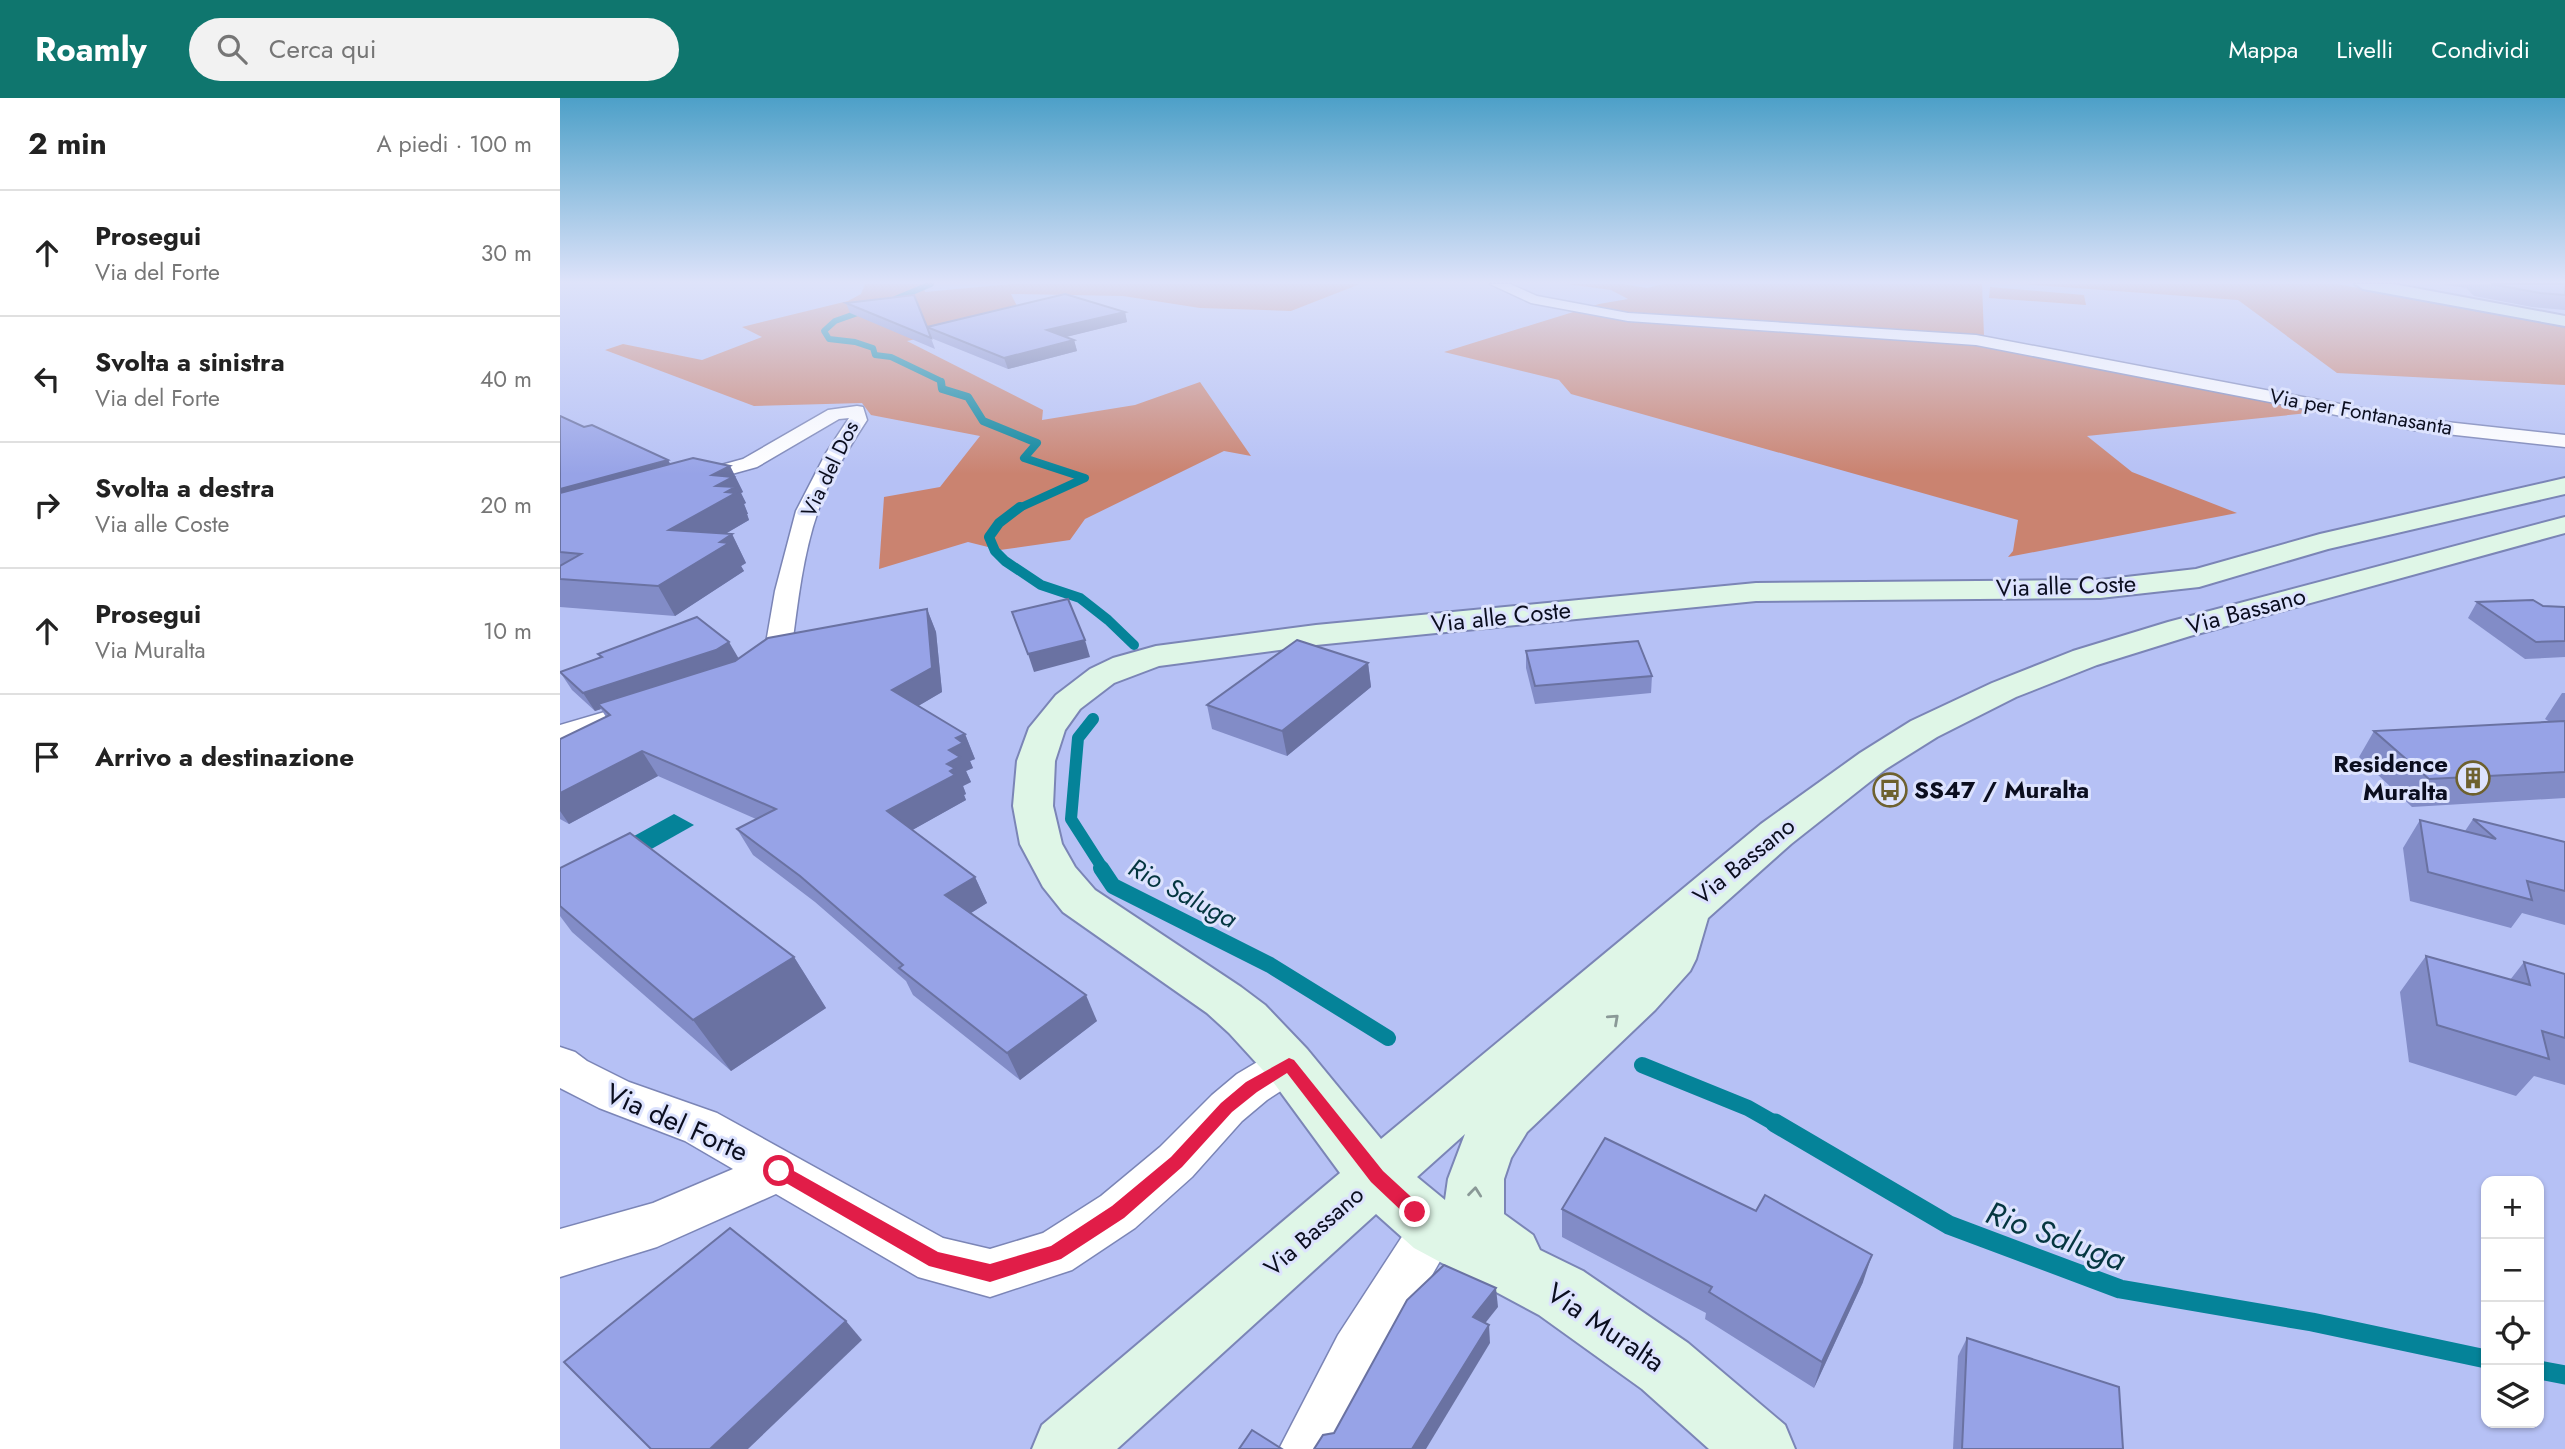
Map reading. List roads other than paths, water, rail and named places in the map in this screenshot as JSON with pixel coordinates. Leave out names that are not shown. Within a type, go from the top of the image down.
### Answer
[{"type":"street","name":"Via per Fontanasanta","points":[[2013,347],[2419,425],[2565,441]]},
{"type":"street","name":"Via del Dos","points":[[669,485],[750,463],[834,414],[858,411],[858,420],[836,453],[807,511],[787,591],[779,646],[737,676]]},
{"type":"street","name":"Via alle Coste","points":[[1377,1177],[1289,1064],[1247,1019],[1224,1000],[1079,901],[1058,876],[1041,844],[1033,806],[1036,761],[1047,728],[1068,702],[1087,685],[1125,665],[1156,656],[1316,635],[1756,592],[2100,589],[2199,578],[2320,542],[2565,486]]},
{"type":"street","name":"Via Bassano","points":[[1066,1449],[1776,834],[1873,761],[1924,729],[2004,690],[2085,658],[2179,629],[2565,525]]},
{"type":"street","points":[[560,736],[643,709]]},
{"type":"street","points":[[1561,1293],[1481,1232],[1473,1209],[1476,1179],[1486,1149],[1508,1116],[1638,997],[1673,959],[1688,908]]},
{"type":"street","name":"Via del Forte","points":[[560,1064],[572,1074],[614,1095],[701,1127],[935,1260],[990,1273],[1055,1253],[1118,1212],[1176,1162],[1227,1108],[1252,1087],[1289,1064]]},
{"type":"street","points":[[560,1253],[657,1224],[779,1171]]},
{"type":"street","name":"Via Muralta","points":[[1377,1177],[1435,1228],[1561,1293],[1665,1366],[1761,1449]]},
{"type":"street","points":[[1307,1449],[1357,1354],[1435,1228]]},
{"type":"waterway","name":"Rio Saluga","points":[[870,347],[875,355],[891,357],[941,382]]},
{"type":"waterway","name":"Rio Saluga","points":[[941,382],[942,389],[968,397],[983,421],[1037,443],[1024,458],[1085,478],[1018,509]]},
{"type":"waterway","name":"Rio Saluga","points":[[1018,509],[999,523],[989,537],[995,551],[1041,585],[1080,598],[1134,645]]},
{"type":"waterway","name":"Rio Saluga","points":[[1093,719],[1078,738],[1071,819],[1103,869]]},
{"type":"waterway","name":"Rio Saluga","points":[[1101,868],[1113,886],[1270,965],[1388,1038]]},
{"type":"waterway","name":"Rio Saluga","points":[[1642,1065],[1748,1108],[1778,1125]]},
{"type":"waterway","name":"Rio Saluga","points":[[1775,1123],[1949,1225],[2120,1289],[2312,1322],[2481,1358]]},
{"type":"waterway","name":"Rio Saluga","points":[[2544,1371],[2565,1375]]},
{"type":"place","name":"Residence Muralta","points":[[2473,778]]},
{"type":"place","name":"SS47 / Muralta","points":[[1890,790]]}]
